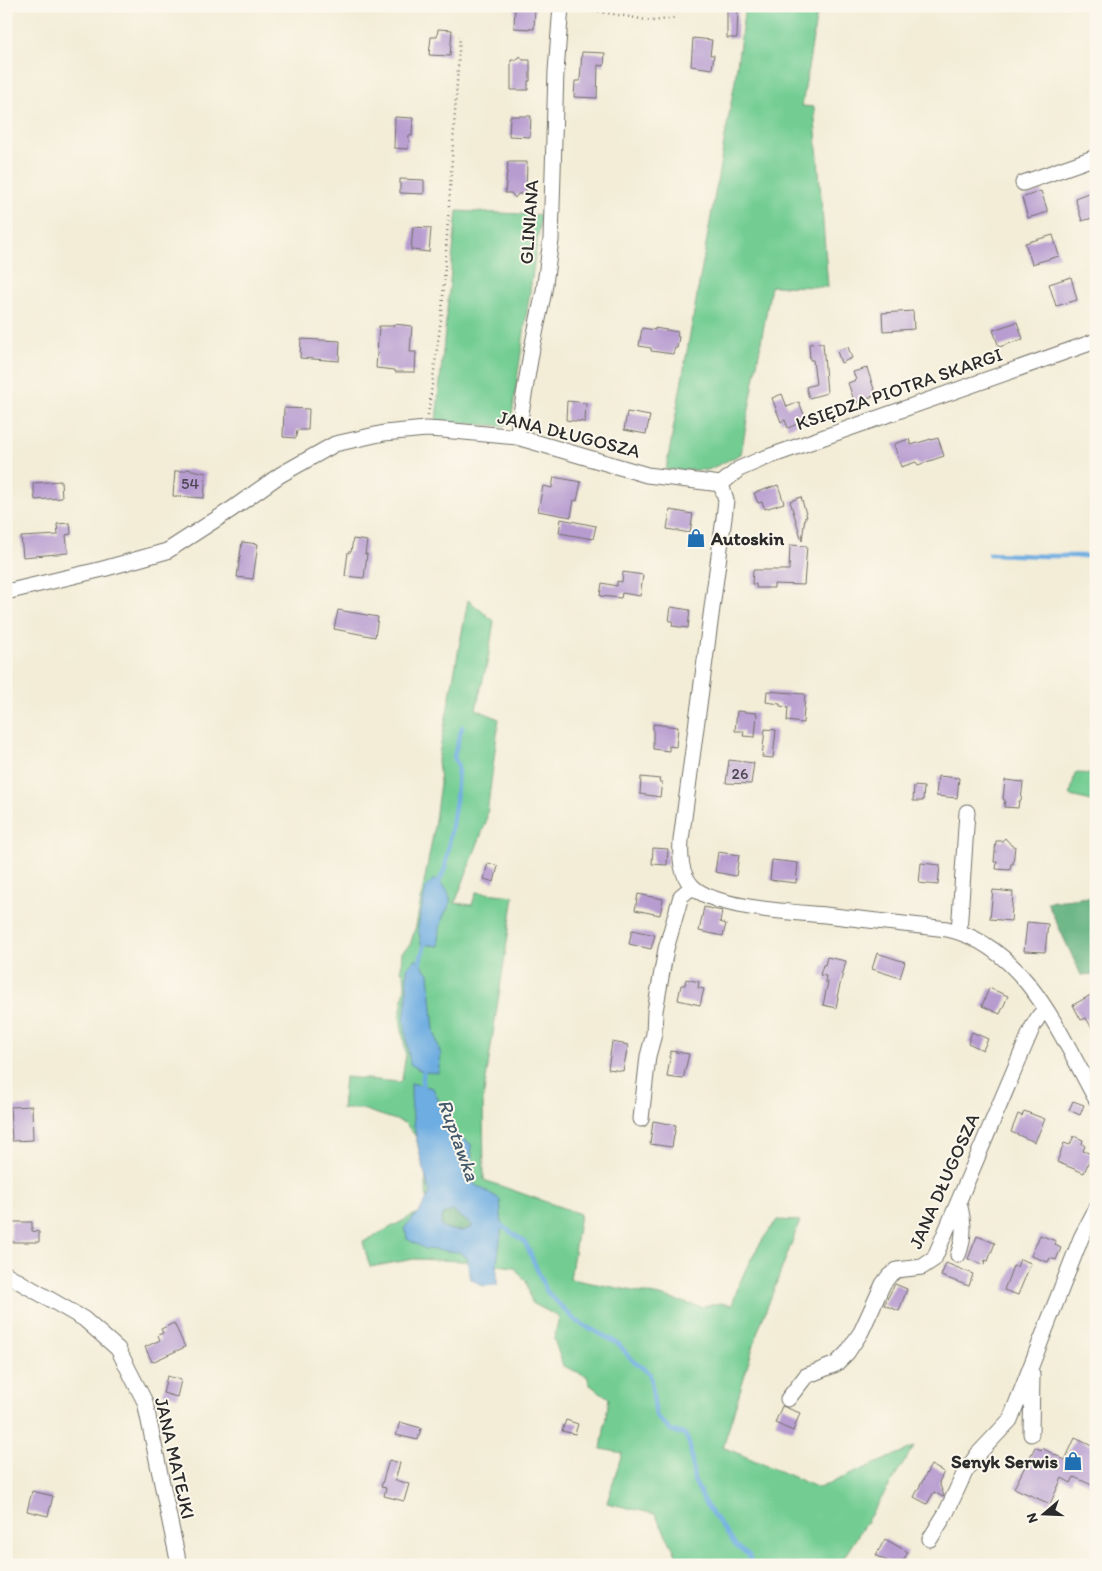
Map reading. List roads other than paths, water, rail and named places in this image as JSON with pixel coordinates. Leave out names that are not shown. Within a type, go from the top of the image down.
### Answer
[{"type":"street","name":"GLINIANA","points":[[517,438],[544,290],[551,240],[556,71],[562,6]]},
{"type":"street","points":[[1023,183],[1096,157]]},
{"type":"street","name":"KSIĘDZA PIOTRA SKARGI","points":[[721,484],[739,469],[762,459],[1096,341]]},
{"type":"street","name":"JANA DŁUGOSZA","points":[[6,592],[103,569],[167,551],[232,510],[280,475],[335,444],[384,433],[426,429],[472,432],[517,438],[647,475],[721,484]]},
{"type":"street","points":[[721,484],[726,500],[724,518],[681,840],[683,870],[692,887],[713,898],[740,905],[959,932],[978,941],[1008,963],[1033,990],[1047,1011],[1096,1099]]},
{"type":"street","points":[[959,932],[966,851],[967,812]]},
{"type":"street","points":[[641,1119],[648,1056],[654,1034],[655,1011],[666,949],[681,896],[692,887]]},
{"type":"street","name":"JANA DŁUGOSZA","points":[[788,1398],[806,1376],[836,1364],[847,1353],[861,1332],[882,1284],[888,1276],[897,1270],[922,1267],[934,1259],[1033,1026],[1039,1016],[1047,1011]]},
{"type":"street","points":[[958,1203],[964,1231],[958,1255]]},
{"type":"street","points":[[930,1540],[946,1513],[965,1472],[978,1454],[1010,1420],[1081,1238],[1096,1209]]},
{"type":"street","name":"JANA MATEJKI","points":[[6,1274],[84,1319],[118,1349],[145,1402],[179,1565]]},
{"type":"street","points":[[1031,1434],[1032,1363]]},
{"type":"water","points":[[434,879],[441,883],[450,896],[450,904],[442,922],[439,946],[421,944],[418,927],[426,887]]},
{"type":"water","points":[[416,959],[429,973],[434,1031],[441,1055],[438,1073],[423,1072],[410,1064],[404,1019],[407,997],[407,968]]},
{"type":"water","points":[[411,1083],[433,1088],[453,1133],[471,1144],[474,1184],[500,1199],[502,1227],[497,1263],[497,1285],[483,1286],[471,1279],[467,1258],[459,1252],[425,1249],[407,1239],[405,1227],[421,1209],[430,1193],[416,1138]],"holes":[[[453,1211],[473,1226],[462,1231],[453,1230],[441,1226],[441,1220],[444,1213]]]},
{"type":"waterway","points":[[990,554],[1096,556]]},
{"type":"waterway","name":"Ruptawka","points":[[437,887],[445,868],[456,800],[458,767],[454,756],[462,727]]},
{"type":"waterway","name":"Ruptawka","points":[[420,969],[419,964],[426,940]]},
{"type":"waterway","name":"Ruptawka","points":[[424,1068],[422,1085],[424,1090]]},
{"type":"waterway","name":"Ruptawka","points":[[499,1224],[525,1242],[547,1292],[576,1321],[619,1344],[629,1357],[650,1374],[656,1416],[671,1431],[685,1434],[690,1446],[694,1480],[706,1505],[736,1546],[749,1555],[752,1565]]},
{"type":"place","name":"Autoskin","points":[[696,538]]},
{"type":"place","name":"Senyk Serwis","points":[[1073,1461]]}]
